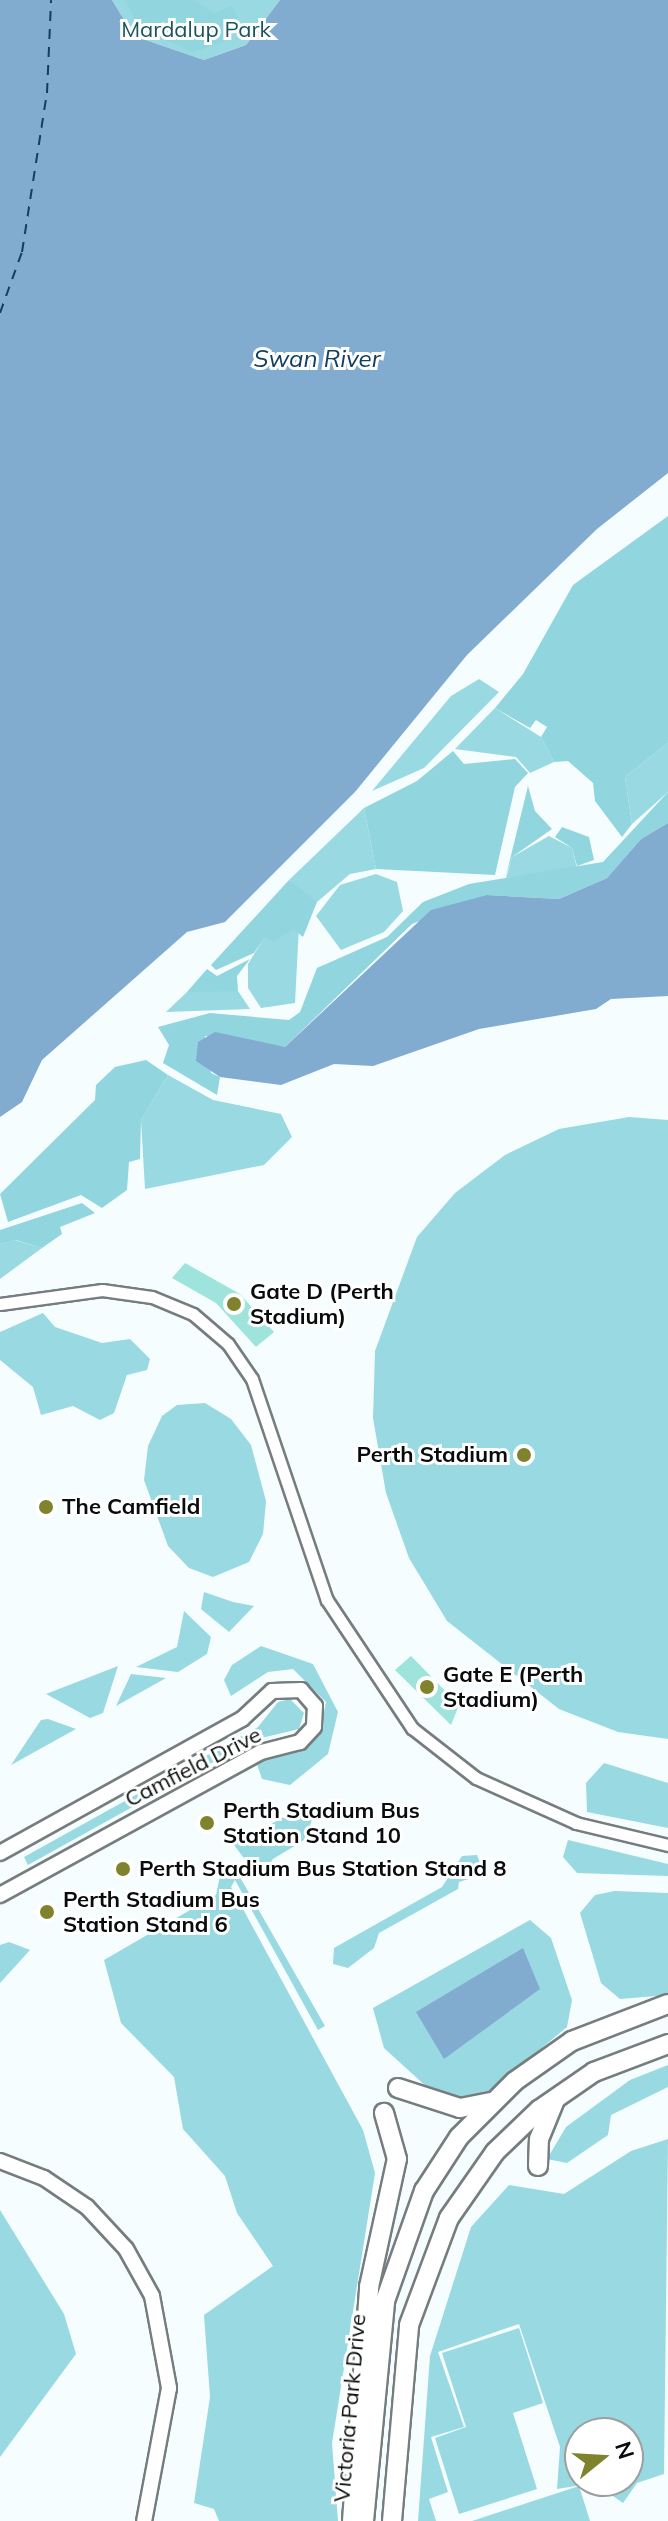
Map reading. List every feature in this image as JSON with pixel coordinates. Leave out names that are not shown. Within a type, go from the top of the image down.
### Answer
[{"type":"street","points":[[0,1304],[102,1290],[152,1297],[193,1314],[228,1344],[252,1379],[327,1600],[412,1728],[476,1778],[576,1823],[668,1845]]},
{"type":"street","name":"Camfield Drive","points":[[0,1853],[242,1719],[272,1691],[301,1690],[315,1706],[314,1727],[300,1742],[261,1752],[0,1895]]},
{"type":"street","name":"Victoria Park Drive","points":[[364,2521],[376,2352],[399,2245],[441,2162],[493,2101],[572,2041],[668,2004]]},
{"type":"street","points":[[392,2521],[409,2325],[426,2267],[481,2169],[556,2097],[594,2072],[668,2044]]},
{"type":"street","points":[[398,2088],[460,2108],[493,2101]]},
{"type":"street","points":[[538,2166],[539,2139],[556,2097]]},
{"type":"street","points":[[352,2521],[369,2287],[397,2159],[384,2113]]},
{"type":"street","points":[[0,2161],[44,2178],[87,2207],[126,2249],[152,2296],[169,2388],[144,2521]]},
{"type":"green space","name":"Mardalup Park","points":[[112,0],[280,0],[246,45],[204,60],[134,36]]},
{"type":"green space","points":[[124,0],[194,0],[214,14],[231,6],[238,17],[224,42],[193,52],[141,29]]},
{"type":"green space","points":[[668,516],[668,743],[625,777],[632,824],[622,837],[595,801],[593,783],[568,761],[554,762],[541,737],[547,727],[536,720],[530,728],[495,708],[523,674],[573,585]]},
{"type":"green space","points":[[479,679],[499,692],[424,768],[372,791],[451,696]]},
{"type":"green space","points":[[495,708],[541,737],[554,762],[530,773],[516,757],[455,749]]},
{"type":"green space","points":[[668,743],[668,792],[632,824],[625,777]]},
{"type":"green space","points":[[453,751],[464,764],[515,759],[528,773],[515,787],[495,875],[376,869],[364,808],[417,781]]},
{"type":"green space","points":[[528,786],[535,811],[552,829],[512,857],[506,876]]},
{"type":"green space","points":[[668,792],[668,823],[641,839],[607,878],[559,899],[487,895],[412,924],[285,1047],[205,1036],[211,1073],[220,1077],[217,1095],[163,1063],[169,1045],[158,1027],[210,1013],[289,1020],[300,1012],[317,968],[387,937],[423,902],[469,884],[603,862]]},
{"type":"green space","points":[[364,808],[376,869],[350,874],[317,902],[307,900],[289,880]]},
{"type":"green space","points":[[562,827],[589,837],[594,860],[577,866],[572,848],[555,837]]},
{"type":"green space","points":[[549,836],[572,848],[577,868],[506,878],[512,857]]},
{"type":"green space","points":[[376,874],[397,882],[403,911],[384,932],[341,950],[316,916],[340,885]]},
{"type":"green space","points":[[289,880],[317,902],[303,937],[293,929],[273,942],[265,937],[254,953],[216,970],[211,965]]},
{"type":"green space","points":[[299,926],[295,1003],[261,1008],[248,988],[248,964],[269,930]]},
{"type":"green space","points":[[250,959],[237,976],[238,991],[187,992],[207,969],[217,976]]},
{"type":"green space","points":[[223,987],[238,991],[250,1009],[166,1012],[187,992]]},
{"type":"green space","points":[[146,1060],[168,1075],[141,1120],[140,1159],[129,1162],[127,1190],[102,1208],[81,1195],[8,1222],[0,1194],[95,1100],[96,1085],[115,1067]]},
{"type":"green space","points":[[168,1075],[213,1100],[281,1114],[292,1137],[264,1165],[145,1189],[141,1120]]},
{"type":"green space","name":"Perth Stadium","points":[[629,1117],[668,1120],[668,1739],[618,1732],[559,1709],[447,1621],[409,1558],[386,1493],[373,1418],[375,1351],[417,1237],[455,1193],[505,1155],[559,1129]]},
{"type":"green space","points":[[82,1203],[95,1213],[60,1227],[62,1234],[42,1248],[16,1240],[0,1244],[0,1230]]},
{"type":"green space","points":[[15,1240],[42,1248],[0,1279],[0,1244]]},
{"type":"green space","points":[[43,1313],[55,1327],[102,1343],[130,1339],[150,1359],[147,1370],[127,1375],[114,1413],[100,1420],[73,1406],[41,1415],[33,1387],[0,1360],[0,1332]]},
{"type":"green space","points":[[205,1403],[231,1419],[251,1445],[266,1501],[263,1534],[249,1562],[213,1577],[189,1568],[168,1546],[144,1480],[148,1446],[162,1416],[177,1405]]},
{"type":"green space","points":[[204,1592],[254,1606],[229,1632],[201,1609]]},
{"type":"green space","points":[[184,1611],[211,1637],[207,1654],[178,1672],[136,1667],[177,1647]]},
{"type":"green space","points":[[261,1646],[313,1664],[338,1712],[328,1754],[290,1785],[262,1779],[257,1764],[319,1735],[326,1702],[293,1669],[268,1672],[231,1696],[224,1680],[232,1665]]},
{"type":"green space","points":[[118,1666],[103,1713],[90,1718],[46,1694]]},
{"type":"green space","points":[[131,1674],[166,1678],[116,1706]]},
{"type":"green space","points":[[290,1699],[304,1713],[299,1729],[253,1740],[28,1865],[24,1857],[258,1727],[278,1702]]},
{"type":"green space","points":[[48,1719],[76,1729],[11,1765],[41,1720]]},
{"type":"green space","points":[[604,1763],[668,1783],[668,1828],[587,1812],[586,1783]]},
{"type":"green space","points":[[305,1805],[314,1813],[306,1839],[273,1859],[259,1878],[234,1845]]},
{"type":"green space","points":[[568,1840],[668,1864],[668,1876],[577,1873],[563,1857]]},
{"type":"green space","points":[[477,1855],[484,1874],[459,1882],[458,1889],[379,1933],[374,1948],[348,1968],[333,1964],[334,1948],[442,1887],[462,1856]]},
{"type":"green space","points":[[233,1865],[325,2026],[318,2030],[235,1880],[231,1887],[363,2130],[375,2173],[332,2443],[338,2521],[219,2521],[214,2509],[194,2503],[210,2397],[204,2315],[273,2266],[237,2213],[225,2176],[183,2129],[174,2077],[121,2023],[104,1960],[216,1895],[221,1871]]},
{"type":"green space","points":[[615,1891],[668,1893],[668,1995],[620,1999],[601,1983],[580,1913],[595,1895]]},
{"type":"green space","points":[[530,1920],[551,1938],[572,2000],[567,2027],[486,2094],[470,2101],[429,2089],[384,2048],[373,2008]]},
{"type":"green space","points":[[9,1942],[30,1950],[0,1983],[0,1945]]},
{"type":"green space","points":[[668,2065],[668,2087],[611,2115],[608,2135],[567,2163],[547,2159],[566,2127],[630,2080]]},
{"type":"green space","points":[[668,2139],[664,2474],[644,2481],[644,2417],[564,2417],[564,2488],[557,2489],[560,2447],[519,2324],[438,2352],[464,2427],[431,2437],[448,2492],[429,2499],[436,2521],[418,2521],[430,2356],[471,2227],[509,2185],[564,2194],[631,2151]]},
{"type":"green space","points":[[0,2210],[64,2314],[76,2354],[0,2457]]},
{"type":"green space","points":[[519,2328],[543,2403],[513,2413],[537,2489],[459,2514],[435,2438],[466,2427],[442,2353]]},
{"type":"green space","points":[[564,2491],[564,2497],[582,2497],[590,2521],[472,2521]]},
{"type":"water","name":"Swan River","points":[[0,0],[112,0],[134,36],[204,60],[246,45],[280,0],[668,0],[668,473],[597,529],[467,655],[355,792],[225,922],[187,932],[42,1060],[22,1102],[0,1117]]},
{"type":"water","points":[[668,823],[668,996],[611,999],[596,1009],[479,1029],[373,1066],[334,1064],[281,1085],[220,1077],[196,1061],[198,1042],[215,1032],[285,1047],[431,910],[487,895],[559,899],[607,878],[641,839]]},
{"type":"water","points":[[523,1948],[540,1989],[444,2059],[416,2012]]},
{"type":"building","name":"Gate D (Perth Stadium)","points":[[185,1263],[240,1294],[274,1332],[256,1347],[216,1303],[172,1278]]},
{"type":"building","name":"Gate E (Perth Stadium)","points":[[411,1656],[459,1705],[451,1725],[395,1670]]},
{"type":"ferry route","points":[[0,313],[22,252],[47,93],[51,0]]},
{"type":"place","name":"Gate D (Perth Stadium)","points":[[234,1304]]},
{"type":"place","name":"Perth Stadium","points":[[524,1455]]},
{"type":"place","name":"The Camfield","points":[[46,1507]]},
{"type":"place","name":"Gate E (Perth Stadium)","points":[[427,1687]]},
{"type":"place","name":"Perth Stadium Bus Station Stand 10","points":[[207,1823]]},
{"type":"place","name":"Perth Stadium Bus Station Stand 8","points":[[123,1869]]},
{"type":"place","name":"Perth Stadium Bus Station Stand 6","points":[[47,1912]]}]
